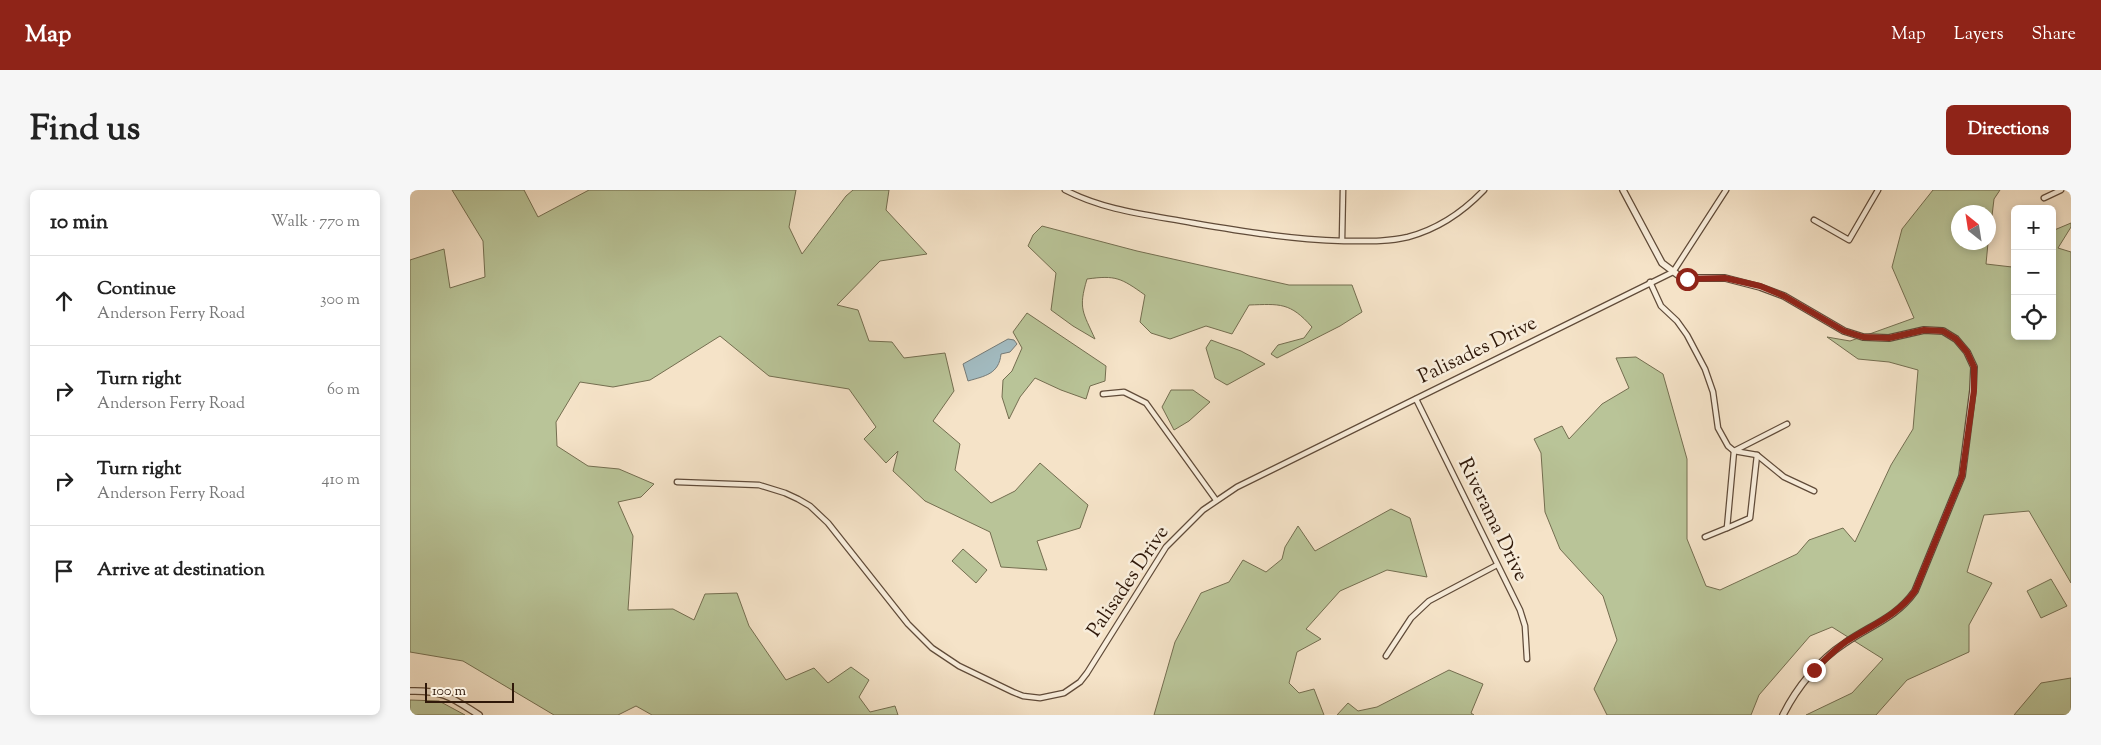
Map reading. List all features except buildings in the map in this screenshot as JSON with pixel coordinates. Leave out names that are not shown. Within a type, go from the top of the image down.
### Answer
[{"type":"street","points":[[1065,190],[1087,200],[1124,211],[1269,236],[1342,240],[1392,240],[1422,233],[1451,218],[1484,190]]},
{"type":"street","points":[[1342,240],[1343,190]]},
{"type":"street","points":[[1623,190],[1662,263],[1673,272],[1687,279],[1725,278],[1760,286],[1784,296],[1835,326],[1855,335],[1889,338],[1924,330],[1943,331],[1962,346],[1974,367],[1974,390],[1962,476],[1915,591],[1907,602],[1894,614],[1846,642],[1826,658],[1804,682],[1783,715]]},
{"type":"street","points":[[1673,272],[1726,190]]},
{"type":"street","points":[[1814,220],[1849,240],[1878,190]]},
{"type":"street","points":[[2044,198],[2061,190]]},
{"type":"street","name":"Palisades Drive","points":[[677,482],[759,485],[779,490],[798,499],[828,523],[908,624],[932,648],[959,666],[1023,696],[1040,698],[1064,693],[1080,682],[1087,673],[1166,547],[1188,523],[1216,500],[1237,487],[1673,272]]},
{"type":"street","points":[[1650,282],[1661,306],[1679,324],[1700,358],[1713,392],[1718,428],[1728,446],[1734,451],[1757,455],[1784,477],[1814,491]]},
{"type":"street","points":[[1103,394],[1124,392],[1146,403],[1216,500]]},
{"type":"street","name":"Riverama Drive","points":[[1416,399],[1523,618],[1527,658]]},
{"type":"street","points":[[1734,451],[1787,424]]},
{"type":"street","points":[[1728,528],[1734,451]]},
{"type":"street","points":[[1705,537],[1750,518],[1757,455]]},
{"type":"street","points":[[1386,656],[1411,618],[1428,601],[1497,566]]},
{"type":"street","points":[[410,691],[427,690],[444,694],[479,715]]},
{"type":"green space","points":[[452,190],[524,190],[538,217],[589,190],[796,190],[789,227],[802,254],[846,196],[853,190],[889,190],[886,210],[927,254],[880,261],[837,305],[858,310],[869,341],[892,342],[904,358],[945,353],[954,391],[933,421],[960,444],[955,470],[991,503],[1015,491],[1040,463],[1088,505],[1080,528],[1037,541],[1047,570],[1001,567],[990,532],[925,501],[893,471],[898,451],[886,463],[864,439],[876,427],[849,389],[769,376],[720,336],[650,380],[613,387],[580,382],[556,422],[557,446],[588,466],[619,469],[654,484],[641,497],[618,502],[633,536],[628,610],[673,609],[694,620],[705,594],[737,593],[749,626],[786,680],[814,668],[828,683],[851,667],[869,680],[859,697],[870,712],[895,706],[898,715],[652,715],[636,706],[618,715],[554,715],[463,661],[410,652],[410,260],[444,249],[450,288],[485,277],[483,241]]},
{"type":"green space","points":[[1933,190],[2000,190],[1994,199],[1993,205],[1951,205],[1951,250],[1987,250],[1986,264],[2011,267],[2011,340],[2056,340],[2056,229],[2071,223],[2071,227],[2058,248],[2071,252],[2071,583],[2029,511],[1984,515],[1967,572],[1992,583],[1969,625],[1969,652],[1907,680],[1876,715],[1806,715],[1852,693],[1883,659],[1832,627],[1810,636],[1759,695],[1751,715],[1607,715],[1594,689],[1617,640],[1603,596],[1560,549],[1545,512],[1541,453],[1534,439],[1562,426],[1569,439],[1602,404],[1629,388],[1616,358],[1636,357],[1663,374],[1687,459],[1687,539],[1706,586],[1720,590],[1797,554],[1809,540],[1843,528],[1855,542],[1891,465],[1913,429],[1918,370],[1889,362],[1858,359],[1827,337],[1850,341],[1914,318],[1892,267],[1902,229]]},
{"type":"green space","points":[[1042,226],[1137,251],[1289,285],[1352,285],[1362,312],[1340,326],[1277,358],[1271,354],[1278,345],[1304,338],[1312,327],[1291,309],[1269,304],[1249,305],[1232,334],[1206,326],[1170,339],[1151,333],[1140,322],[1145,295],[1124,281],[1105,277],[1087,279],[1084,289],[1083,310],[1095,339],[1051,310],[1056,273],[1028,246],[1033,235]]},
{"type":"green space","points":[[1027,313],[1106,366],[1105,381],[1090,386],[1086,399],[1035,378],[1020,397],[1009,419],[1002,397],[1003,380],[1012,371],[1022,348],[1013,332]]},
{"type":"green space","points":[[1211,340],[1241,351],[1265,364],[1227,385],[1215,378],[1206,348]]},
{"type":"green space","points":[[1171,390],[1193,390],[1210,402],[1189,421],[1174,430],[1162,407]]},
{"type":"green space","points":[[1391,509],[1410,518],[1427,577],[1387,570],[1340,591],[1306,629],[1321,639],[1297,652],[1289,683],[1299,693],[1314,689],[1324,715],[1154,715],[1175,642],[1201,593],[1229,582],[1243,560],[1266,572],[1282,559],[1285,547],[1298,526],[1315,551]]},
{"type":"green space","points":[[963,549],[987,570],[976,583],[952,561]]},
{"type":"green space","points":[[2051,579],[2067,606],[2041,618],[2027,591]]},
{"type":"green space","points":[[1449,670],[1483,684],[1471,713],[1474,715],[1337,715],[1348,703],[1358,711],[1377,707]]},
{"type":"green space","points":[[2071,678],[2071,715],[2014,715],[2041,683]]},
{"type":"green space","points":[[410,700],[439,701],[465,715],[410,715]]},
{"type":"water","points":[[1008,339],[1014,340],[1017,344],[1010,352],[1001,354],[1000,361],[994,370],[985,376],[968,381],[963,364]]},
{"type":"route","points":[[1687,279],[1725,278],[1760,286],[1784,296],[1844,331],[1863,337],[1889,338],[1916,331],[1943,331],[1956,339],[1967,352],[1974,367],[1974,390],[1962,476],[1915,591],[1907,602],[1894,614],[1846,642],[1814,670]]}]
